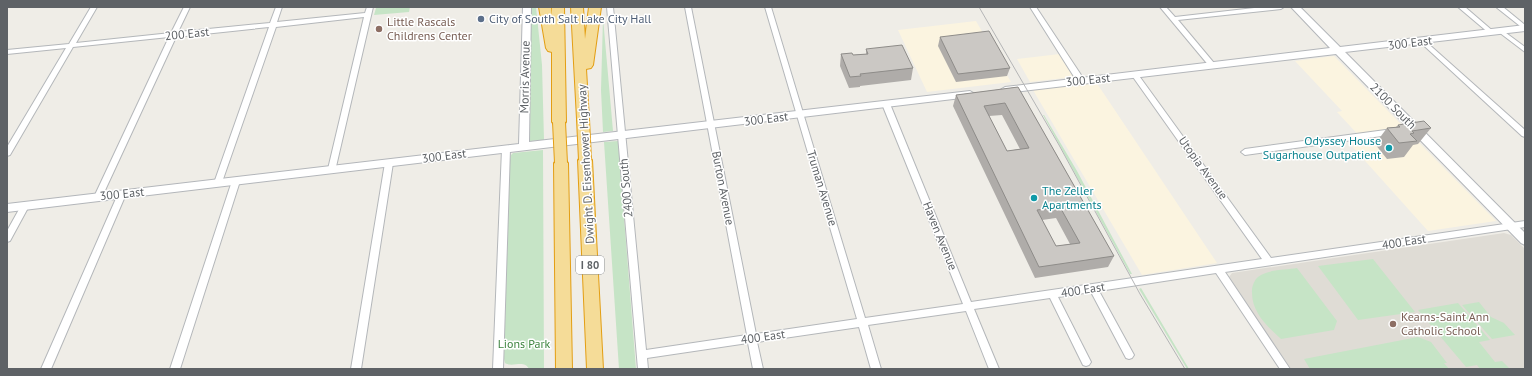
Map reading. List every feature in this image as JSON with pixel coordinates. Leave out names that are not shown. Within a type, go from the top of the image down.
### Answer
[{"type":"highway","points":[[545,7],[559,92]]},
{"type":"highway","name":"Dwight D. Eisenhower Highway","points":[[558,7],[564,369]]},
{"type":"highway","name":"Dwight D. Eisenhower Highway","points":[[578,7],[595,369]]},
{"type":"highway","points":[[583,91],[595,7]]},
{"type":"street","points":[[7,153],[94,7]]},
{"type":"street","points":[[98,197],[187,7]]},
{"type":"street","points":[[218,183],[279,7]]},
{"type":"street","points":[[332,169],[370,7]]},
{"type":"street","name":"Morris Avenue","points":[[524,147],[527,7]]},
{"type":"street","name":"2400 South","points":[[610,7],[643,369]]},
{"type":"street","name":"Burton Avenue","points":[[688,7],[758,369]]},
{"type":"street","name":"Truman Avenue","points":[[768,7],[876,369]]},
{"type":"street","points":[[1033,7],[1081,81]]},
{"type":"street","points":[[1164,7],[1212,66]]},
{"type":"street","points":[[1173,19],[1281,7]]},
{"type":"street","name":"2100 South","points":[[1295,7],[1338,51],[1409,130],[1525,240]]},
{"type":"street","points":[[1461,7],[1492,33]]},
{"type":"street","points":[[1499,7],[1525,28]]},
{"type":"street","name":"200 East","points":[[7,52],[368,15]]},
{"type":"street","name":"300 East","points":[[993,91],[1502,32],[1525,28]]},
{"type":"street","points":[[1502,32],[1525,50]]},
{"type":"street","points":[[1422,41],[1525,134]]},
{"type":"street","name":"Utopia Avenue","points":[[1136,75],[1269,262]]},
{"type":"street","name":"300 East","points":[[7,208],[979,93]]},
{"type":"street","name":"Haven Avenue","points":[[886,104],[994,369]]},
{"type":"street","points":[[1245,152],[1409,130]]},
{"type":"street","points":[[498,369],[506,149]]},
{"type":"street","points":[[356,369],[389,163]]},
{"type":"street","points":[[174,369],[236,181]]},
{"type":"street","points":[[46,369],[122,194]]},
{"type":"street","points":[[7,239],[25,206]]},
{"type":"street","name":"400 East","points":[[641,355],[1525,224]]},
{"type":"street","points":[[1219,270],[1285,369]]},
{"type":"street","points":[[1093,288],[1129,355]]},
{"type":"street","points":[[1053,295],[1086,362]]},
{"type":"shaded area","points":[[976,21],[1011,82],[927,92],[898,30]]},
{"type":"shaded area","points":[[1068,53],[1082,76],[1030,82],[1017,59]]},
{"type":"shaded area","points":[[1334,56],[1496,221],[1428,231],[1349,143],[1364,141],[1337,112],[1342,111],[1295,61]]},
{"type":"shaded area","points":[[1096,82],[1217,263],[1142,275],[1033,90]]},
{"type":"shaded area","name":"Kearns-Saint Ann Catholic School","points":[[1504,233],[1511,235],[1525,249],[1525,369],[1291,369],[1229,277],[1232,273]]},
{"type":"green space","points":[[410,7],[409,12],[374,15],[376,8]]},
{"type":"green space","points":[[531,7],[536,7],[542,65],[544,140],[530,141]]},
{"type":"green space","points":[[603,18],[613,131],[603,132],[601,90]]},
{"type":"green space","points":[[1043,115],[1077,171],[1132,274],[1130,274]]},
{"type":"green space","points":[[618,141],[636,369],[619,369],[604,142]]},
{"type":"green space","name":"Lions Park","points":[[543,150],[544,369],[529,369],[527,366],[521,364],[511,365],[505,363],[504,359],[510,160],[513,153]]},
{"type":"green space","points":[[1373,259],[1415,312],[1358,320],[1318,266]]},
{"type":"green space","points":[[1297,268],[1337,321],[1334,330],[1281,339],[1260,318],[1252,298],[1252,290],[1256,279],[1262,274],[1272,271]]},
{"type":"green space","points":[[1141,288],[1189,369],[1187,369],[1139,289]]},
{"type":"green space","points":[[1479,302],[1491,317],[1504,323],[1515,335],[1492,339],[1462,305]]},
{"type":"green space","points":[[1458,303],[1490,340],[1479,342],[1495,362],[1502,361],[1510,369],[1480,369],[1477,365],[1466,367],[1418,310]]},
{"type":"green space","points":[[1418,337],[1431,342],[1447,363],[1444,363],[1449,369],[1310,369],[1304,359]]},
{"type":"building","points":[[989,31],[1010,68],[958,74],[940,37]]},
{"type":"building","points":[[902,45],[913,68],[860,74],[861,76],[850,77],[841,54],[868,54],[866,49]]},
{"type":"building","name":"The Zeller Apartments","points":[[1018,87],[1114,256],[1039,267],[956,95]],"holes":[[[1005,103],[1029,148],[1007,151],[984,106]],[[1060,207],[1080,243],[1056,246],[1037,210]]]},
{"type":"building","points":[[1424,121],[1431,128],[1412,131],[1414,133],[1410,134],[1417,141],[1399,143],[1387,128],[1400,127],[1398,125]]},
{"type":"tram line","points":[[979,7],[1059,145],[1140,294],[1185,369]]},
{"type":"place","name":"City of South Salt Lake City Hall","points":[[481,19]]},
{"type":"place","name":"Little Rascals Childrens Center","points":[[379,29]]},
{"type":"place","name":"Odyssey House Sugarhouse Outpatient","points":[[1389,148]]},
{"type":"place","name":"The Zeller Apartments","points":[[1034,198]]},
{"type":"place","name":"Kearns-Saint Ann Catholic School","points":[[1393,324]]}]
